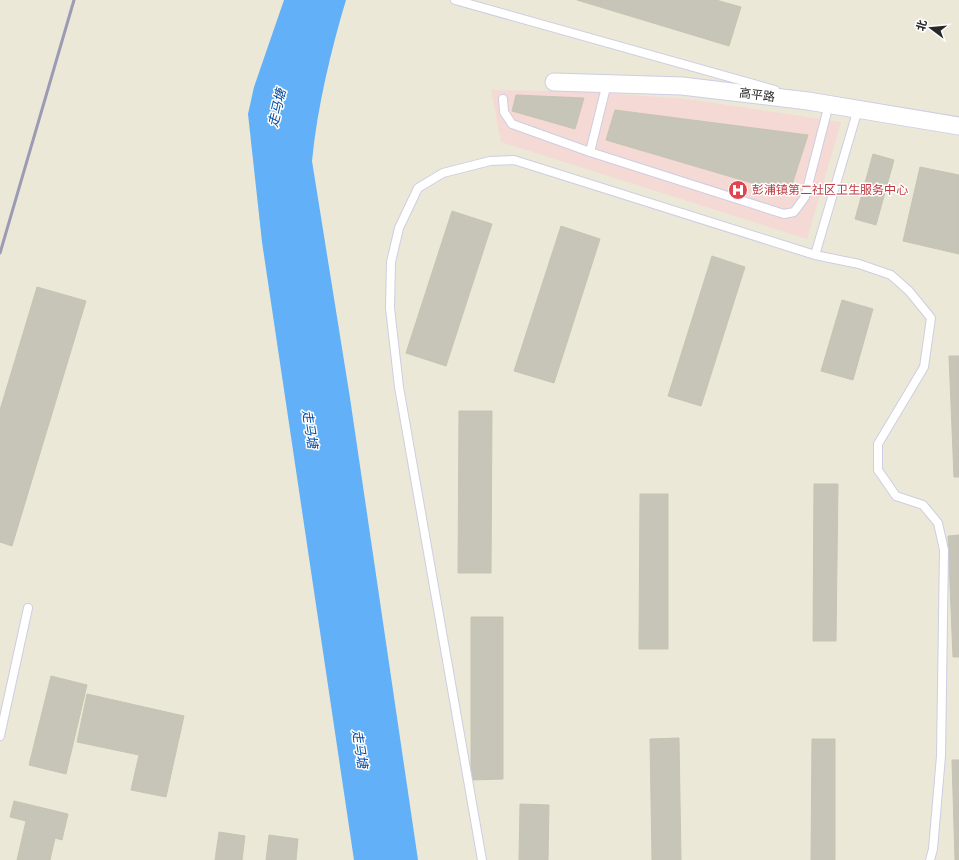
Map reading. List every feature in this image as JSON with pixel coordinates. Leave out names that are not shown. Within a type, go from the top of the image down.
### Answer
[{"type":"street","name":"高平路","points":[[554,82],[682,86],[830,104],[959,126]]},
{"type":"lane","points":[[455,0],[708,72],[830,104],[805,197],[794,212],[784,214],[590,152],[512,124],[504,112],[503,99]]},
{"type":"lane","points":[[590,152],[607,83]]},
{"type":"lane","points":[[815,255],[858,109]]},
{"type":"lane","points":[[482,860],[400,387],[390,308],[391,262],[399,228],[418,188],[443,173],[490,161],[514,160],[815,255],[859,264],[890,275],[910,292],[931,318],[924,367],[878,444],[878,470],[896,496],[923,505],[938,523],[944,550],[941,756],[933,849],[930,860]]},
{"type":"lane","points":[[0,736],[28,608]]},
{"type":"shaded area","name":"彭浦镇第二社区卫生服务中心","points":[[491,90],[592,92],[687,99],[841,122],[807,239],[501,142]]},
{"type":"water","name":"走马塘","points":[[284,0],[346,0],[325,79],[317,121],[312,161],[350,398],[418,860],[354,860],[262,242],[248,114],[254,87]]},
{"type":"building","points":[[577,0],[716,0],[741,7],[729,46]]},
{"type":"building","points":[[516,95],[584,98],[575,129],[512,111]]},
{"type":"building","points":[[615,110],[808,135],[789,194],[606,140]]},
{"type":"building","points":[[873,154],[894,160],[876,225],[855,219]]},
{"type":"building","points":[[920,167],[959,175],[959,254],[903,241]]},
{"type":"building","points":[[452,211],[492,224],[446,366],[406,353]]},
{"type":"building","points":[[561,226],[600,239],[554,383],[514,371]]},
{"type":"building","points":[[712,256],[745,267],[701,406],[668,396]]},
{"type":"building","points":[[37,287],[86,301],[12,546],[0,542],[0,410]]},
{"type":"building","points":[[842,300],[873,309],[853,380],[821,371]]},
{"type":"building","points":[[949,356],[959,356],[959,477],[954,477]]},
{"type":"building","points":[[459,411],[492,411],[491,573],[458,573]]},
{"type":"building","points":[[814,484],[838,484],[836,641],[813,641]]},
{"type":"building","points":[[640,494],[668,494],[668,649],[639,649]]},
{"type":"building","points":[[959,535],[959,657],[953,657],[948,536]]},
{"type":"building","points":[[471,617],[503,617],[503,779],[471,780]]},
{"type":"building","points":[[51,676],[87,685],[66,774],[29,765]]},
{"type":"building","points":[[87,694],[184,716],[166,797],[131,790],[139,755],[77,742]]},
{"type":"building","points":[[679,738],[681,860],[652,860],[650,739]]},
{"type":"building","points":[[812,739],[835,739],[835,860],[811,860]]},
{"type":"building","points":[[952,760],[959,760],[959,860],[955,860]]},
{"type":"building","points":[[14,801],[68,814],[62,840],[55,838],[50,860],[17,860],[26,821],[10,817]]},
{"type":"building","points":[[520,804],[549,805],[548,860],[519,860]]},
{"type":"building","points":[[219,832],[245,836],[242,860],[215,860]]},
{"type":"building","points":[[269,835],[298,839],[296,860],[266,860]]},
{"type":"railway","points":[[0,253],[74,0]]},
{"type":"place","name":"彭浦镇第二社区卫生服务中心","points":[[738,190]]}]
